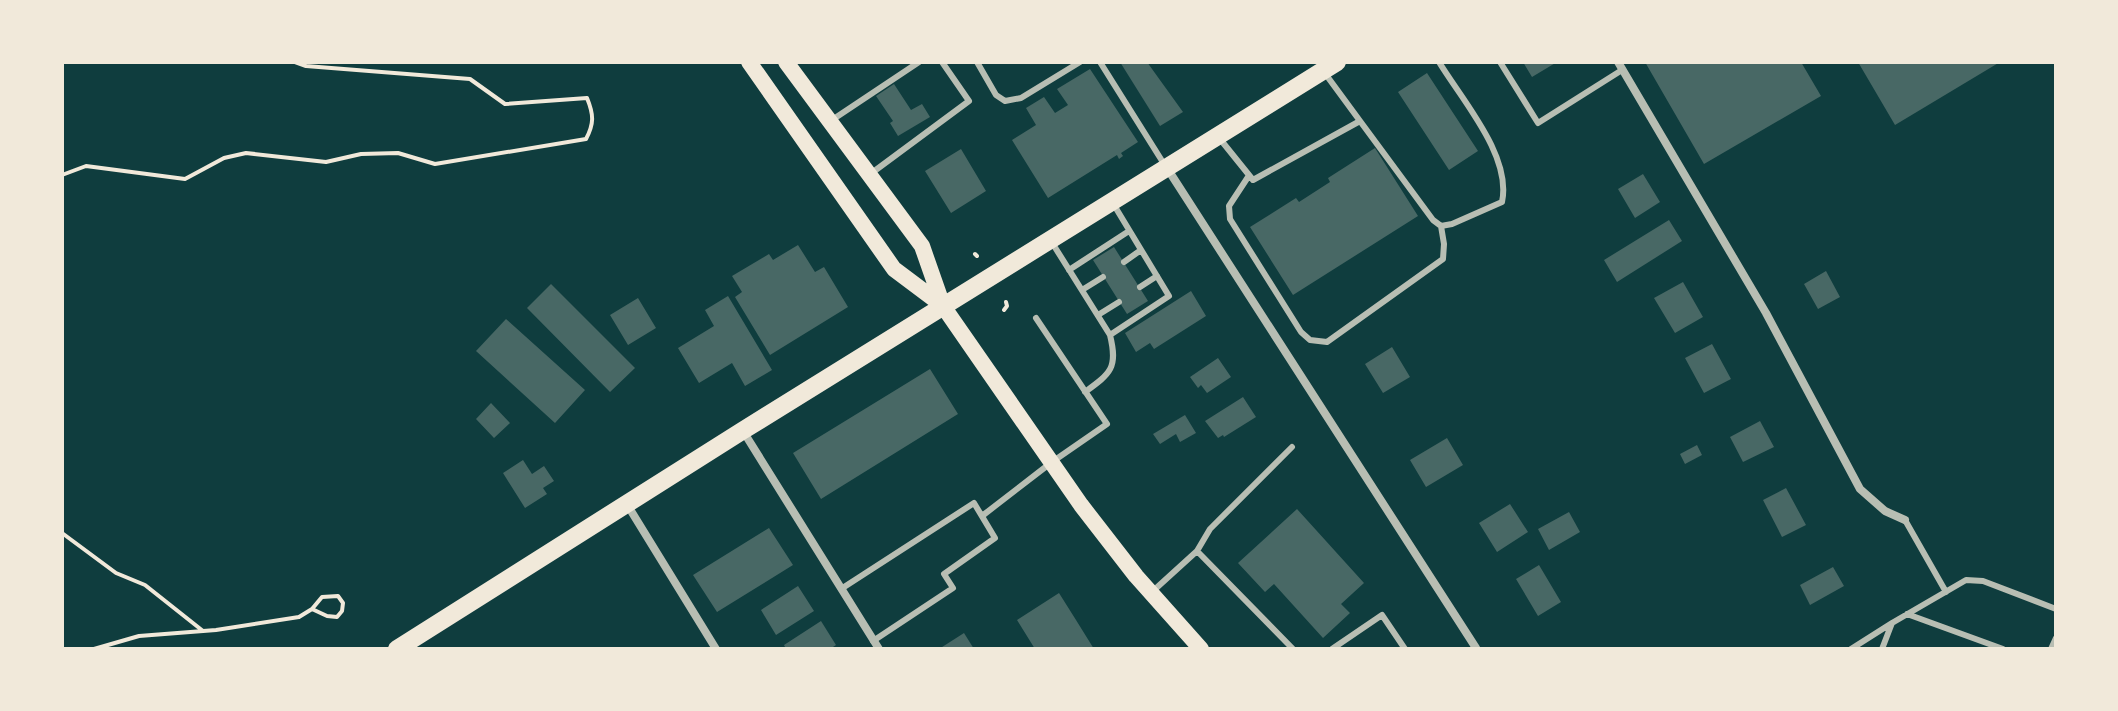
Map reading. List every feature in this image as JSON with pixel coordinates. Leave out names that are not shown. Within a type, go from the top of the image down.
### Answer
[{"type":"main road","points":[[749,62],[894,269],[943,306]]},
{"type":"main road","points":[[786,62],[922,246],[943,306],[1081,505],[1201,649]]},
{"type":"main road","points":[[397,649],[1330,66]]},
{"type":"street","points":[[1620,66],[1766,313],[1860,489],[1885,511],[1905,520]]},
{"type":"street","points":[[1166,167],[1476,648]]},
{"type":"street","points":[[742,431],[876,645]]},
{"type":"street","points":[[628,506],[716,649]]},
{"type":"lane","points":[[830,122],[919,62]]},
{"type":"lane","points":[[869,175],[969,101],[942,62]]},
{"type":"lane","points":[[977,62],[996,95],[1005,101],[1021,98],[1080,62]]},
{"type":"lane","points":[[1100,62],[1166,167]]},
{"type":"lane","points":[[1439,62],[1497,154],[1506,186],[1502,202],[1441,226]]},
{"type":"lane","points":[[1500,62],[1538,123],[1620,66]]},
{"type":"lane","points":[[1248,177],[1229,206],[1230,219],[1301,332],[1310,340],[1327,342],[1443,259],[1441,226],[1433,220],[1360,121],[1330,66]]},
{"type":"lane","points":[[1218,136],[1253,180],[1360,121]]},
{"type":"lane","points":[[1110,335],[1169,296],[1112,202]]},
{"type":"lane","points":[[1069,270],[1129,231]]},
{"type":"lane","points":[[1050,240],[1110,335],[1115,355],[1111,370],[1085,392]]},
{"type":"lane","points":[[1124,262],[1141,250]]},
{"type":"lane","points":[[1140,287],[1157,276]]},
{"type":"lane","points":[[1082,290],[1103,277]]},
{"type":"lane","points":[[1098,315],[1119,302]]},
{"type":"lane","points":[[982,516],[1107,424],[1036,318]]},
{"type":"lane","points":[[1151,592],[1197,551],[1210,529],[1292,447]]},
{"type":"lane","points":[[841,589],[974,503],[995,538],[944,574],[953,588],[876,645]]},
{"type":"lane","points":[[1905,520],[1946,592]]},
{"type":"lane","points":[[1197,551],[1293,649]]},
{"type":"lane","points":[[1851,649],[1966,580],[1976,579],[2056,609]]},
{"type":"lane","points":[[1907,614],[2003,649]]},
{"type":"lane","points":[[1332,649],[1382,615],[1405,649]]},
{"type":"lane","points":[[1882,649],[1892,623]]},
{"type":"lane","points":[[2051,649],[2056,638]]},
{"type":"path","points":[[62,175],[86,166],[185,179],[224,158],[246,153],[326,162],[361,154],[398,153],[435,164],[586,139],[594,125],[587,98],[505,104],[470,79],[306,66],[295,62]]},
{"type":"path","points":[[1004,310],[1006,302]]},
{"type":"path","points":[[62,533],[116,573],[145,585],[203,631]]},
{"type":"path","points":[[94,649],[139,636],[203,631],[299,617],[312,609],[322,597],[338,596],[343,603],[337,617],[312,609]]},
{"type":"building","points":[[1120,62],[1147,62],[1183,112],[1160,126]]},
{"type":"building","points":[[1523,62],[1557,62],[1532,77]]},
{"type":"building","points":[[1645,62],[1801,62],[1821,96],[1704,164]]},
{"type":"building","points":[[1858,62],[2000,62],[1895,125]]},
{"type":"building","points":[[1090,69],[1138,142],[1121,153],[1123,156],[1119,159],[1117,155],[1048,198],[1012,140],[1036,125],[1026,108],[1044,97],[1055,113],[1068,105],[1057,89]]},
{"type":"building","points":[[1427,73],[1478,151],[1449,170],[1398,92]]},
{"type":"building","points":[[894,84],[911,110],[922,104],[930,117],[898,136],[890,123],[893,121],[876,96]]},
{"type":"building","points":[[1375,148],[1418,216],[1293,295],[1250,227],[1296,198],[1299,202],[1330,182],[1328,178]]},
{"type":"building","points":[[961,149],[986,191],[951,213],[925,171]]},
{"type":"building","points":[[1643,174],[1660,202],[1635,218],[1618,189]]},
{"type":"building","points":[[1669,220],[1682,241],[1617,282],[1604,260]]},
{"type":"building","points":[[798,245],[815,272],[824,267],[848,307],[770,355],[735,297],[742,292],[732,276],[769,254],[773,260]]},
{"type":"building","points":[[1114,247],[1148,301],[1127,314],[1093,260]]},
{"type":"building","points":[[1826,271],[1840,297],[1818,309],[1804,284]]},
{"type":"building","points":[[1683,282],[1703,317],[1675,333],[1654,298]]},
{"type":"building","points":[[551,284],[635,368],[610,392],[527,308]]},
{"type":"building","points":[[1191,291],[1206,316],[1154,349],[1150,343],[1136,352],[1125,333]]},
{"type":"building","points":[[728,296],[772,370],[745,386],[732,363],[699,383],[678,348],[714,326],[705,310]]},
{"type":"building","points":[[638,298],[656,328],[628,345],[610,315]]},
{"type":"building","points":[[506,319],[585,390],[555,423],[476,351]]},
{"type":"building","points":[[1712,344],[1731,379],[1704,393],[1685,358]]},
{"type":"building","points":[[1392,347],[1410,377],[1383,393],[1365,364]]},
{"type":"building","points":[[1218,358],[1231,377],[1207,393],[1201,385],[1198,388],[1190,377]]},
{"type":"building","points":[[930,369],[958,414],[821,499],[793,453]]},
{"type":"building","points":[[1243,397],[1256,417],[1218,438],[1205,421]]},
{"type":"building","points":[[491,403],[510,423],[494,438],[476,419]]},
{"type":"building","points":[[1185,415],[1196,433],[1180,442],[1176,434],[1160,444],[1153,434]]},
{"type":"building","points":[[1760,421],[1774,447],[1743,462],[1730,437]]},
{"type":"building","points":[[1447,438],[1463,465],[1426,487],[1410,460]]},
{"type":"building","points":[[1697,445],[1702,455],[1685,464],[1680,454]]},
{"type":"building","points":[[523,460],[532,474],[544,466],[554,481],[543,488],[547,494],[525,508],[503,473]]},
{"type":"building","points":[[1786,488],[1806,525],[1782,537],[1763,500]]},
{"type":"building","points":[[1510,504],[1528,532],[1497,552],[1479,523]]},
{"type":"building","points":[[1297,509],[1364,583],[1341,604],[1350,613],[1323,638],[1274,584],[1265,592],[1238,563]]},
{"type":"building","points":[[1569,512],[1580,532],[1549,550],[1538,529]]},
{"type":"building","points":[[769,528],[793,565],[717,612],[693,575]]},
{"type":"building","points":[[1539,565],[1561,602],[1538,616],[1516,579]]},
{"type":"building","points":[[1833,567],[1844,586],[1810,605],[1800,585]]},
{"type":"building","points":[[798,586],[814,611],[776,635],[761,610]]},
{"type":"building","points":[[1059,593],[1094,649],[1035,649],[1017,620]]},
{"type":"building","points":[[821,621],[836,645],[830,649],[786,649],[784,645]]},
{"type":"building","points":[[964,633],[974,649],[939,649]]}]
